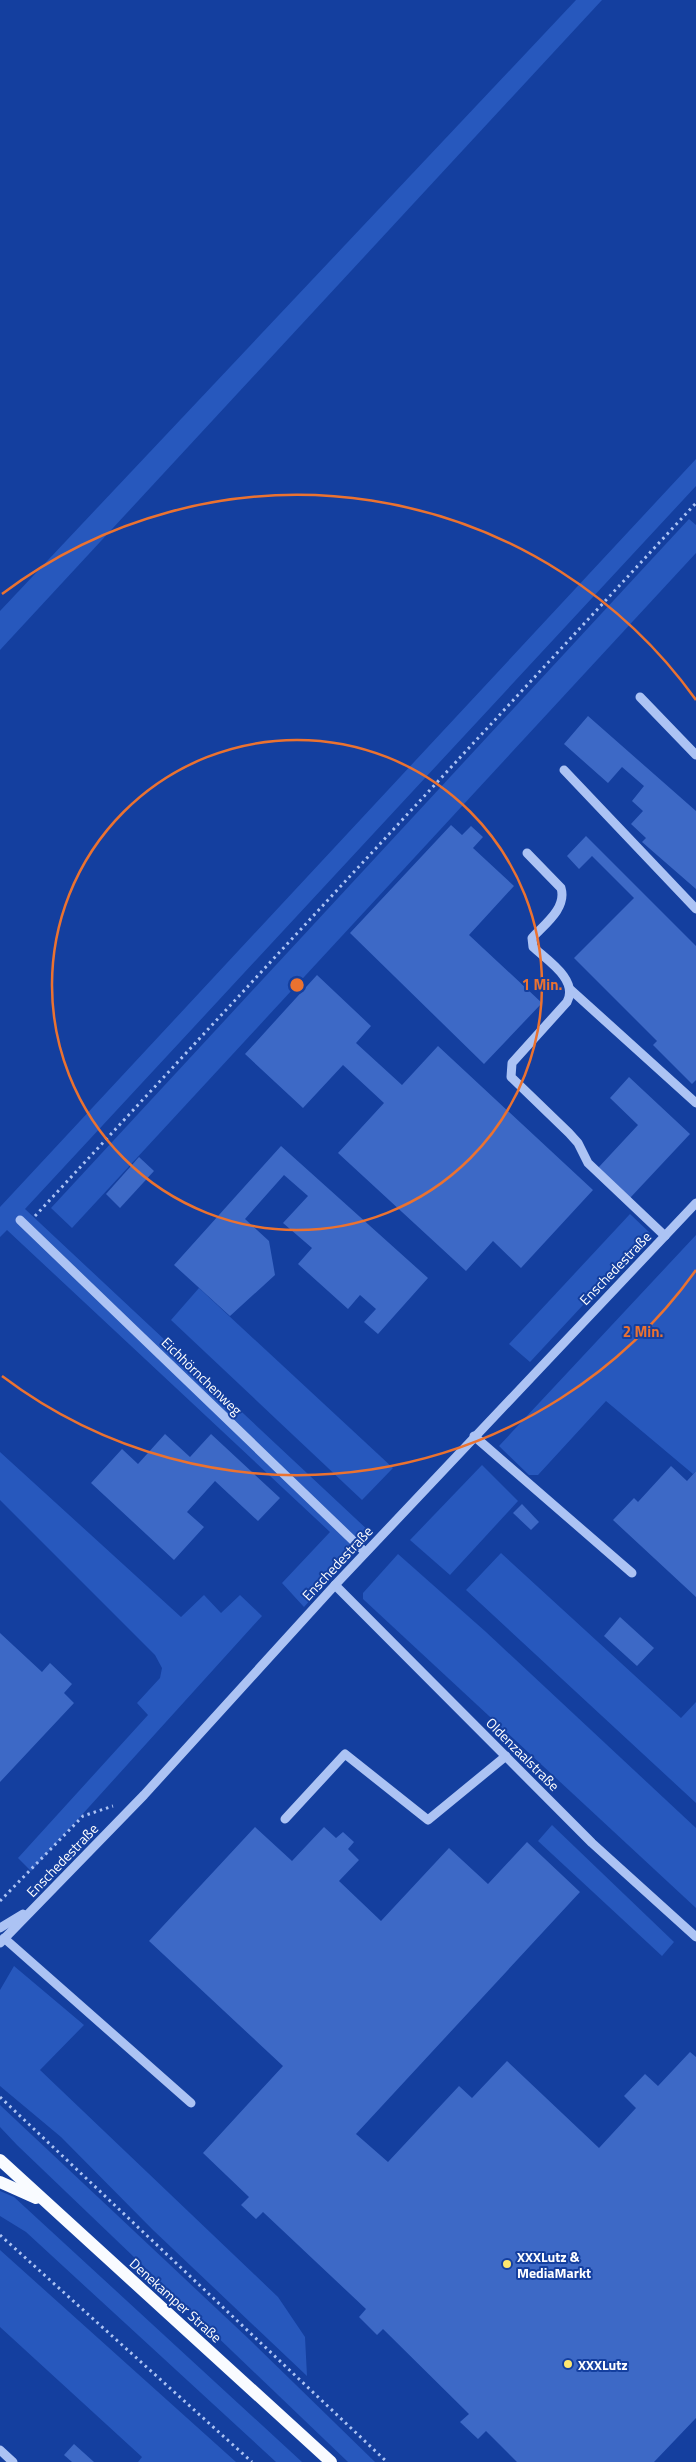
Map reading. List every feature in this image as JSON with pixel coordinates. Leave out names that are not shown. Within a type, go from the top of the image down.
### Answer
[{"type":"main road","name":"Denekamper Straße","points":[[0,2160],[331,2462]]},
{"type":"main road","points":[[0,2182],[52,2206]]},
{"type":"street","points":[[640,697],[696,755]]},
{"type":"street","points":[[564,770],[696,909]]},
{"type":"street","points":[[527,853],[561,888],[563,895],[561,906],[532,938],[533,947],[568,982],[571,990],[696,1103]]},
{"type":"street","points":[[571,990],[567,1002],[512,1063],[511,1077],[574,1138],[588,1163],[665,1236]]},
{"type":"street","name":"Enschedestraße","points":[[2,1940],[144,1795],[334,1584],[696,1203]]},
{"type":"street","name":"Eichhörnchenweg","points":[[23,1223],[365,1552]]},
{"type":"street","points":[[474,1436],[632,1573]]},
{"type":"street","name":"Oldenzaalstraße","points":[[334,1584],[592,1843],[696,1937]]},
{"type":"street","points":[[285,1818],[345,1754],[428,1820],[506,1756]]},
{"type":"street","points":[[0,1928],[38,1905]]},
{"type":"street","points":[[2,1940],[191,2103]]},
{"type":"street","points":[[0,2450],[13,2462]]},
{"type":"path","points":[[23,1223],[696,503]]},
{"type":"path","points":[[0,1901],[83,1816],[118,1804]]},
{"type":"path","points":[[0,2097],[387,2462]]},
{"type":"path","points":[[0,2235],[252,2462]]},
{"type":"shaded area","points":[[576,0],[602,0],[0,650],[0,611]]},
{"type":"shaded area","points":[[696,459],[696,486],[25,1209],[371,1533],[304,1607],[282,1583],[330,1532],[7,1230],[0,1237],[0,1207]]},
{"type":"shaded area","points":[[689,519],[696,525],[696,553],[72,1228],[51,1208]]},
{"type":"shaded area","points":[[630,1214],[650,1233],[530,1362],[509,1344]]},
{"type":"shaded area","points":[[696,1235],[696,1471],[693,1474],[606,1401],[538,1475],[529,1475],[499,1446]]},
{"type":"shaded area","points":[[199,1288],[393,1468],[362,1500],[171,1320]]},
{"type":"shaded area","points":[[0,1452],[181,1617],[204,1595],[221,1613],[240,1595],[262,1616],[31,1871],[18,1858],[148,1715],[137,1703],[160,1678],[162,1668],[155,1655],[0,1500]]},
{"type":"shaded area","points":[[482,1465],[518,1501],[450,1575],[410,1540]]},
{"type":"shaded area","points":[[501,1553],[681,1718],[696,1702],[696,1803],[466,1590]]},
{"type":"shaded area","points":[[398,1554],[486,1632],[696,1828],[696,1908],[363,1599],[363,1593]]},
{"type":"shaded area","points":[[552,1825],[674,1942],[662,1956],[538,1841]]},
{"type":"shaded area","points":[[14,1966],[84,2025],[40,2070],[278,2297],[305,2337],[307,2376],[153,2230],[61,2137],[0,2086],[0,1990]]},
{"type":"shaded area","points":[[0,2105],[251,2341],[375,2462],[348,2462],[17,2145],[0,2127]]},
{"type":"shaded area","points":[[0,2191],[14,2197],[302,2462],[276,2462],[26,2232],[0,2216]]},
{"type":"shaded area","points":[[0,2250],[236,2462],[138,2462],[142,2457],[0,2327]]},
{"type":"building","points":[[588,716],[696,811],[696,889],[642,842],[646,838],[631,824],[643,811],[632,801],[644,786],[622,767],[608,783],[564,744]]},
{"type":"building","points":[[451,825],[462,835],[471,826],[483,837],[473,848],[514,886],[469,935],[542,1003],[484,1064],[350,933]]},
{"type":"building","points":[[586,836],[696,946],[696,1080],[692,1084],[653,1045],[657,1041],[574,958],[634,898],[592,856],[579,869],[567,856]]},
{"type":"building","points":[[317,975],[371,1026],[356,1043],[402,1085],[438,1046],[593,1190],[521,1268],[493,1241],[466,1271],[338,1153],[384,1103],[343,1065],[303,1108],[245,1054]]},
{"type":"building","points":[[629,1077],[690,1134],[630,1198],[598,1168],[638,1125],[610,1098]]},
{"type":"building","points":[[281,1146],[428,1278],[378,1334],[364,1322],[376,1309],[360,1295],[348,1309],[298,1264],[312,1248],[283,1223],[308,1196],[284,1175],[245,1219],[269,1241],[275,1275],[230,1316],[174,1265]]},
{"type":"building","points":[[139,1157],[154,1171],[120,1208],[106,1194]]},
{"type":"building","points":[[165,1434],[190,1457],[211,1434],[280,1498],[258,1521],[215,1481],[187,1512],[204,1527],[174,1560],[91,1483],[122,1449],[138,1464]]},
{"type":"building","points":[[671,1466],[687,1481],[696,1471],[696,1597],[613,1520],[634,1498],[638,1502]]},
{"type":"building","points":[[522,1504],[539,1522],[531,1530],[513,1513]]},
{"type":"building","points":[[620,1617],[654,1648],[637,1666],[604,1636]]},
{"type":"building","points":[[0,1633],[42,1672],[50,1663],[72,1684],[64,1693],[74,1703],[0,1782]]},
{"type":"building","name":"XXXLutz & MediaMarkt","points":[[255,1827],[292,1861],[324,1827],[336,1838],[343,1832],[354,1842],[348,1849],[359,1860],[339,1881],[381,1921],[449,1848],[488,1884],[527,1842],[580,1892],[356,2134],[388,2162],[459,2086],[472,2098],[507,2061],[599,2148],[636,2108],[624,2096],[645,2074],[658,2086],[690,2052],[696,2057],[696,2418],[654,2462],[517,2462],[486,2431],[478,2439],[460,2422],[469,2414],[383,2329],[377,2335],[359,2317],[366,2309],[263,2212],[256,2219],[241,2205],[249,2197],[203,2153],[283,2066],[149,1941]]},
{"type":"building","points":[[74,2444],[94,2462],[72,2462],[64,2455]]},
{"type":"place","name":"XXXLutz & MediaMarkt","points":[[507,2264]]},
{"type":"place","name":"XXXLutz","points":[[568,2364]]}]
